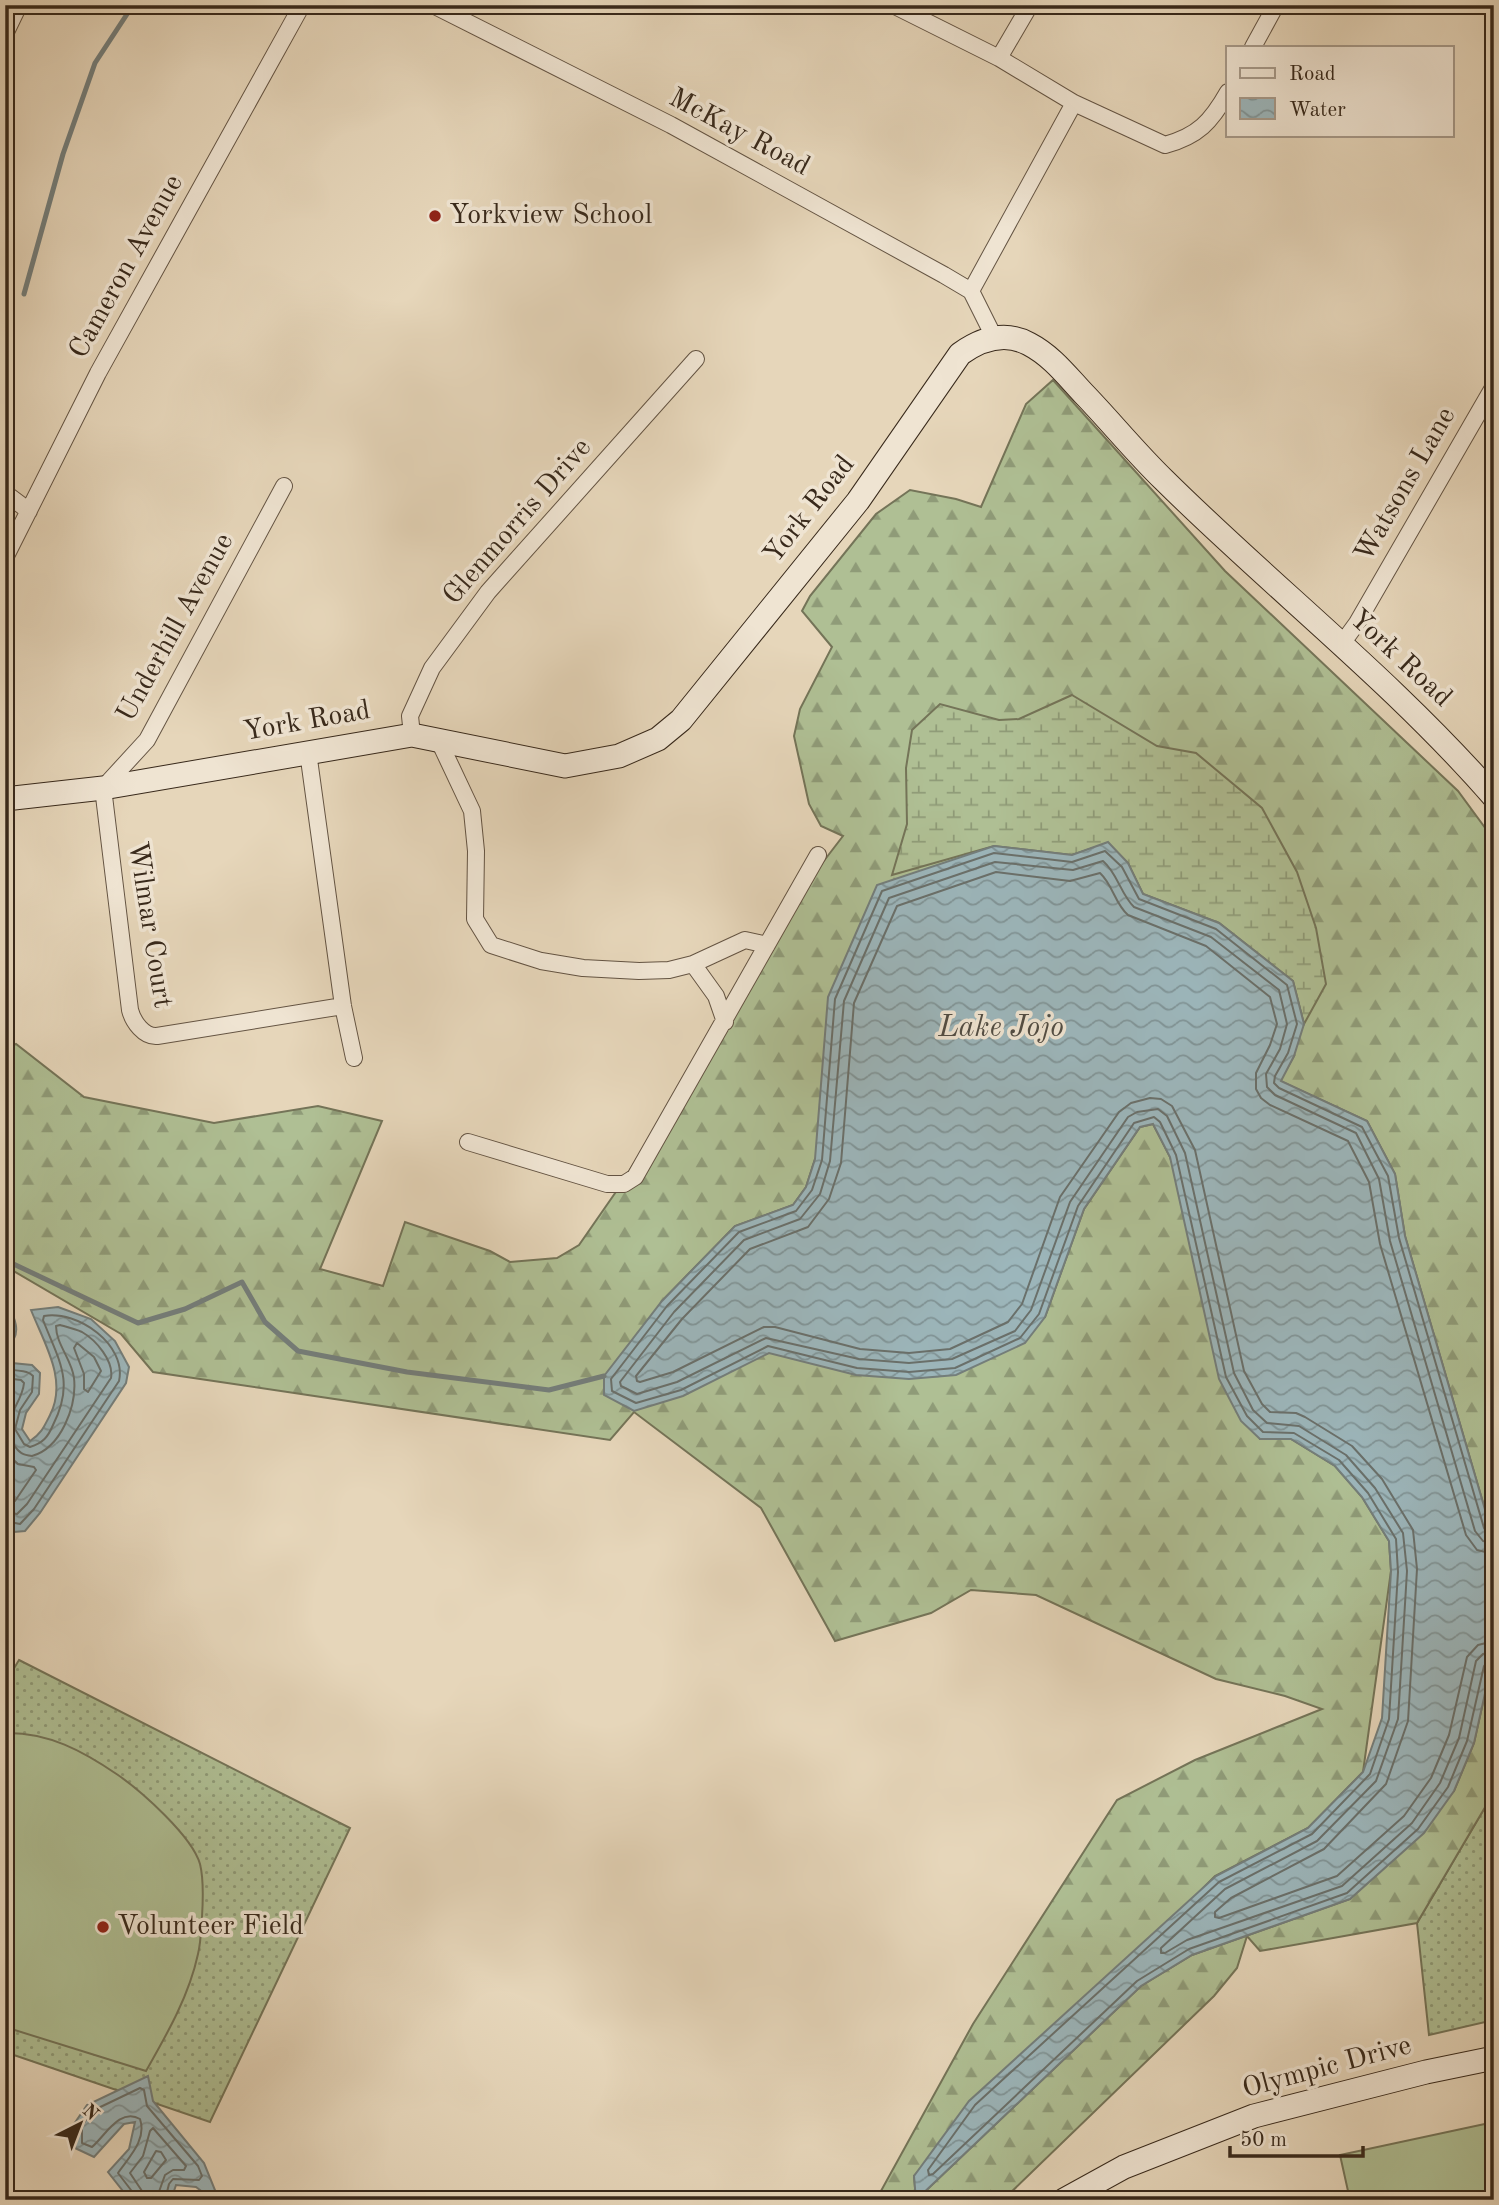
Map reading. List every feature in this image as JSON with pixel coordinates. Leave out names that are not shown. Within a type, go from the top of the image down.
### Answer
[{"type":"street","points":[[5,33],[19,5]]},
{"type":"street","name":"Cameron Avenue","points":[[5,558],[98,373],[302,5]]},
{"type":"street","name":"McKay Road","points":[[433,5],[671,125],[971,291]]},
{"type":"street","points":[[893,5],[999,58],[1074,103],[1165,145],[1184,140],[1205,127],[1226,95]]},
{"type":"street","points":[[999,58],[1030,5]]},
{"type":"street","points":[[1254,46],[1276,5]]},
{"type":"street","points":[[994,337],[971,291],[1074,103]]},
{"type":"street","name":"York Road","points":[[5,799],[103,788],[412,735],[565,766],[619,756],[658,739],[681,720],[858,501],[960,354],[974,344],[994,337],[1027,343],[1057,364],[1162,478],[1413,711],[1494,797]]},
{"type":"street","name":"Glenmorris Drive","points":[[412,735],[410,716],[432,668],[488,593],[696,359]]},
{"type":"street","name":"Watsons Lane","points":[[1341,645],[1364,611],[1494,386]]},
{"type":"street","name":"Underhill Avenue","points":[[103,788],[147,740],[284,486]]},
{"type":"street","points":[[5,493],[29,511]]},
{"type":"street","points":[[439,741],[472,811],[476,850],[475,919],[491,945],[541,961],[583,968],[669,970],[693,964],[745,940],[767,945]]},
{"type":"street","points":[[308,752],[343,1006],[354,1058]]},
{"type":"street","name":"Wilmar Court","points":[[103,788],[130,1010],[136,1023],[151,1036],[157,1036],[343,1006]]},
{"type":"street","points":[[468,1142],[607,1184],[624,1184],[635,1177],[646,1162],[818,855]]},
{"type":"street","points":[[693,964],[716,996],[725,1022]]},
{"type":"street","name":"Olympic Drive","points":[[1064,2200],[1124,2167],[1254,2116],[1426,2072],[1494,2058]]},
{"type":"green space","points":[[1053,380],[1225,571],[1458,791],[1494,840],[1494,1553],[1491,1530],[1405,1236],[1395,1174],[1367,1121],[1280,1081],[1294,1056],[815,1159],[806,1187],[793,1205],[735,1226],[662,1301],[769,1353],[1045,1317],[1084,1209],[1140,1127],[1153,1124],[1170,1157],[1260,1439],[1291,1439],[1335,1466],[1362,1497],[1389,1541],[1391,1571],[1363,1772],[1308,1828],[1215,1876],[914,2176],[916,2200],[876,2200],[973,2024],[1117,1800],[1195,1760],[1322,1709],[1285,1696],[1216,1679],[1036,1595],[971,1590],[931,1613],[835,1641],[761,1508],[634,1412],[610,1440],[153,1372],[121,1334],[5,1266],[5,1049],[16,1044],[84,1097],[214,1123],[318,1106],[382,1121],[320,1269],[383,1286],[405,1222],[490,1251],[510,1262],[557,1258],[579,1245],[620,1186],[730,1008],[777,922],[843,836],[821,826],[809,804],[794,736],[800,709],[832,647],[802,611],[810,596],[876,514],[910,490],[981,507],[1026,404]]},
{"type":"green space","points":[[1072,695],[1157,746],[1196,753],[1262,808],[1297,872],[1316,928],[1326,984],[1304,1024],[1293,981],[1219,923],[1143,894],[1128,863],[1108,843],[1072,855],[994,846],[892,875],[907,824],[906,768],[912,730],[940,704],[999,720],[1019,719]]},
{"type":"green space","points":[[1494,1653],[1494,1792],[1417,1923],[1260,1951],[1247,1936],[1237,1968],[1214,1996],[1003,2200],[916,2200],[1141,1986],[1192,1955],[1350,1899],[1454,1791],[1474,1743]]},
{"type":"green space","points":[[19,1660],[350,1828],[210,2122],[5,2052],[5,1683]]},
{"type":"green space","name":"Volunteer Field","points":[[5,1733],[36,1736],[64,1745],[92,1758],[118,1775],[177,1828],[200,1864],[203,1884],[202,1911],[200,1945],[194,1970],[176,2014],[146,2071],[5,2027]]},
{"type":"green space","points":[[1494,1792],[1494,2020],[1429,2035],[1417,1923]]},
{"type":"green space","points":[[1494,2122],[1494,2200],[1350,2200],[1340,2155]]},
{"type":"water","name":"Lake Jojo","points":[[1108,842],[1128,863],[1143,894],[1219,923],[1293,981],[1304,1024],[1294,1056],[1281,1081],[1367,1121],[1395,1174],[1405,1236],[1491,1530],[1494,1553],[1494,1653],[1474,1743],[1454,1791],[1424,1833],[1350,1899],[1192,1955],[1141,1986],[916,2200],[914,2176],[969,2101],[1216,1876],[1308,1828],[1363,1772],[1382,1718],[1391,1571],[1389,1541],[1362,1497],[1335,1466],[1291,1439],[1260,1439],[1241,1421],[1219,1379],[1170,1157],[1153,1124],[1140,1127],[1084,1209],[1045,1317],[1025,1343],[956,1375],[909,1379],[856,1375],[769,1353],[683,1396],[634,1411],[604,1395],[604,1376],[662,1301],[735,1226],[793,1205],[806,1187],[815,1159],[828,997],[877,885],[994,846],[1072,855]]},
{"type":"water","points":[[5,1300],[12,1312],[16,1331],[15,1338],[5,1348]]},
{"type":"water","points":[[58,1307],[91,1319],[115,1341],[129,1367],[126,1383],[40,1513],[25,1531],[14,1532],[5,1527],[5,1359],[12,1363],[32,1365],[40,1373],[39,1394],[26,1413],[22,1429],[30,1441],[40,1433],[48,1419],[55,1402],[56,1388],[52,1362],[31,1310]]},
{"type":"water","points":[[148,2076],[153,2101],[204,2163],[219,2200],[213,2200],[196,2187],[176,2185],[171,2200],[130,2200],[108,2172],[129,2149],[135,2122],[124,2124],[94,2157],[75,2148],[74,2124],[87,2105]]},
{"type":"waterway","points":[[24,294],[63,154],[95,63],[133,5]]},
{"type":"waterway","points":[[5,1260],[138,1323],[185,1309],[242,1282],[265,1322],[298,1351],[407,1372],[549,1390],[604,1376]]},
{"type":"place","name":"Yorkview School","points":[[435,216]]},
{"type":"place","name":"Volunteer Field","points":[[103,1927]]}]
